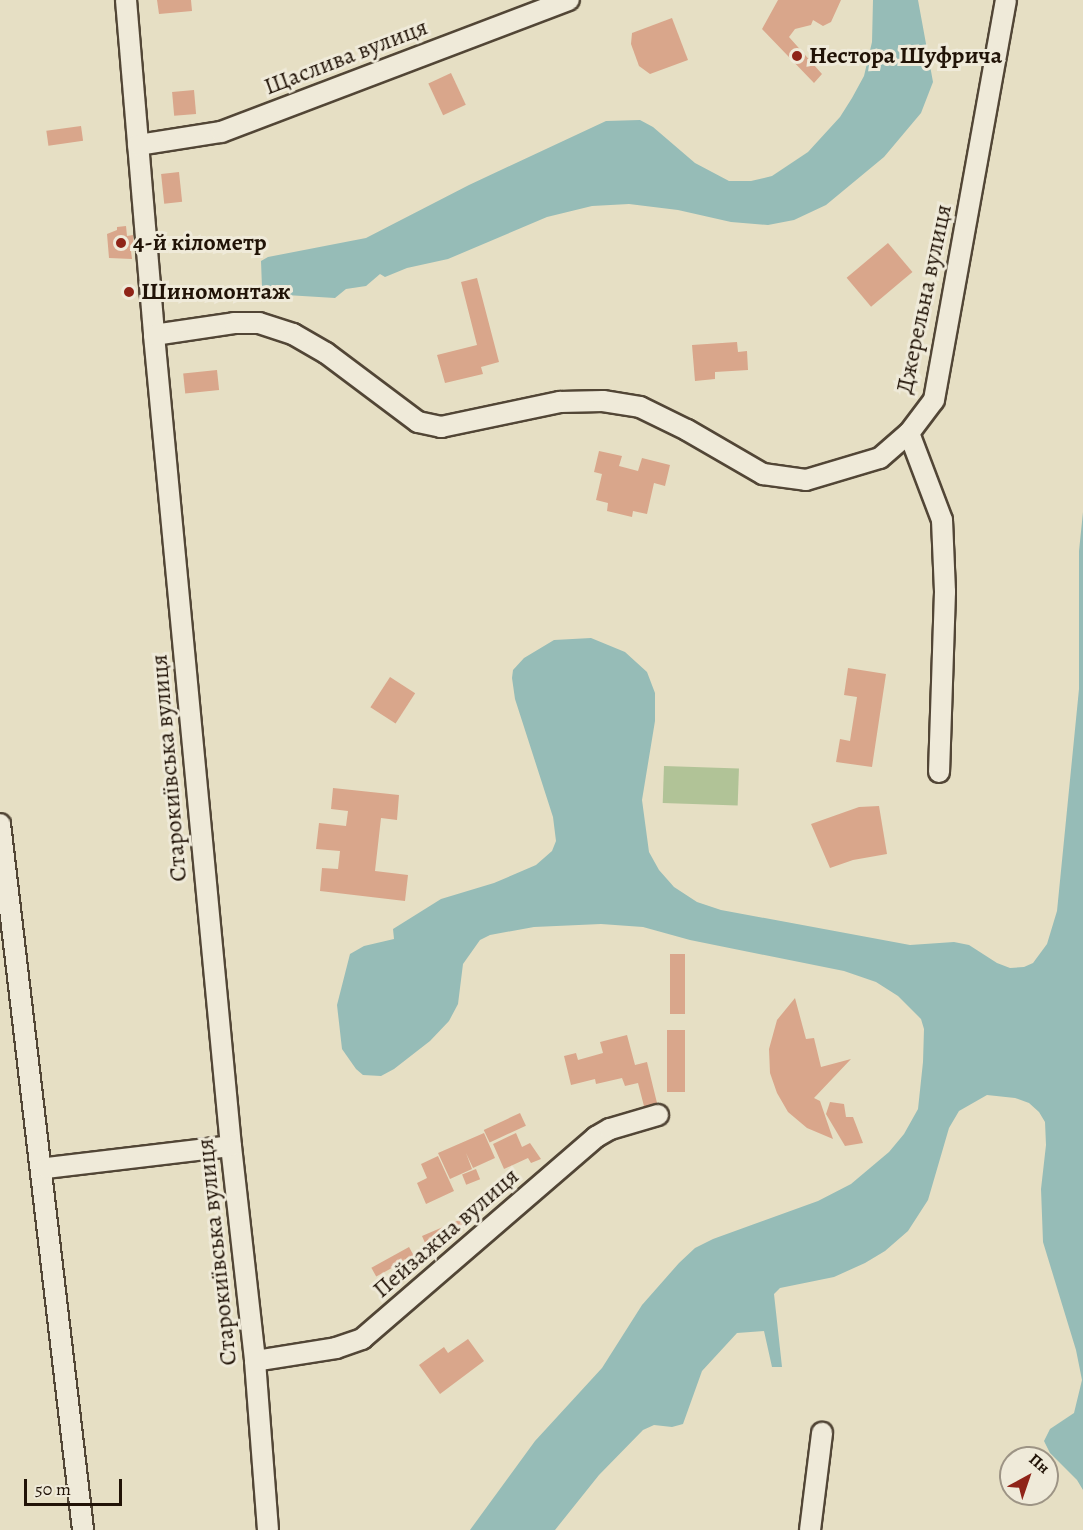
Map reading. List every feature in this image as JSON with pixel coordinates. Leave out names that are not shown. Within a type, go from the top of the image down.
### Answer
[{"type":"street","name":"Старокиївська вулиця","points":[[126,0],[154,335],[231,1146],[255,1361],[268,1530]]},
{"type":"street","name":"Щаслива вулиця","points":[[138,145],[220,132],[569,0]]},
{"type":"street","name":"Джерельна вулиця","points":[[154,335],[234,323],[259,323],[293,334],[326,353],[418,422],[441,427],[560,402],[603,400],[640,407],[687,430],[763,474],[806,480],[880,458],[909,433],[934,400],[1006,0]]},
{"type":"street","points":[[909,433],[942,520],[945,591],[939,772]]},
{"type":"street","points":[[0,824],[82,1530]]},
{"type":"street","name":"Пейзажна вулиця","points":[[255,1361],[336,1348],[362,1338],[596,1137],[610,1128],[658,1115]]},
{"type":"street","points":[[47,1168],[231,1146]]},
{"type":"street","points":[[810,1530],[822,1433]]},
{"type":"green space","points":[[664,766],[739,769],[738,806],[663,803]]},
{"type":"water","points":[[873,0],[918,0],[933,82],[921,113],[884,157],[826,205],[794,220],[768,225],[731,222],[678,210],[629,204],[592,206],[547,217],[448,259],[407,268],[385,277],[380,274],[366,286],[346,289],[335,298],[286,295],[270,301],[265,297],[262,288],[261,261],[268,257],[366,238],[469,185],[606,121],[640,120],[653,127],[695,163],[729,181],[751,181],[772,176],[808,152],[840,117],[852,98],[864,76],[872,42]]},
{"type":"water","points":[[1083,512],[1083,1490],[1077,1480],[1059,1462],[1059,1446],[1046,1446],[1044,1441],[1050,1429],[1074,1413],[1082,1380],[1076,1350],[1043,1242],[1041,1189],[1046,1145],[1045,1122],[1039,1112],[1029,1103],[1015,1098],[987,1095],[959,1111],[949,1128],[928,1200],[908,1231],[885,1251],[865,1263],[834,1277],[780,1288],[774,1294],[782,1367],[772,1367],[764,1331],[737,1333],[702,1371],[683,1424],[672,1427],[654,1425],[643,1430],[599,1475],[555,1530],[470,1530],[535,1441],[602,1368],[642,1305],[695,1248],[713,1239],[818,1201],[851,1184],[889,1152],[904,1134],[918,1109],[923,1062],[924,1029],[921,1019],[898,996],[876,982],[844,971],[690,940],[643,927],[601,924],[534,927],[490,935],[480,940],[463,964],[458,1004],[449,1021],[430,1041],[394,1069],[381,1076],[363,1075],[356,1069],[342,1049],[337,1005],[350,954],[364,946],[394,939],[393,929],[441,899],[494,883],[536,865],[552,851],[556,841],[553,817],[515,699],[513,670],[524,658],[554,640],[591,638],[625,652],[647,672],[655,693],[655,721],[642,800],[649,852],[659,870],[674,887],[697,902],[721,910],[910,945],[954,942],[969,945],[997,963],[1010,968],[1024,967],[1033,963],[1047,944],[1057,911],[1079,689],[1079,551]]},
{"type":"building","points":[[157,0],[191,0],[192,11],[159,14]]},
{"type":"building","name":"Нестора Шуфрича","points":[[778,0],[841,0],[831,22],[823,26],[813,20],[811,25],[795,29],[789,37],[822,74],[814,83],[762,29]]},
{"type":"building","points":[[672,18],[688,60],[650,74],[639,66],[631,44],[632,33]]},
{"type":"building","points":[[451,73],[466,105],[443,115],[428,84]]},
{"type":"building","points":[[194,90],[196,114],[174,116],[172,92]]},
{"type":"building","points":[[81,126],[83,141],[48,146],[46,131]]},
{"type":"building","points":[[179,172],[182,202],[164,204],[161,174]]},
{"type":"building","name":"4-й кілометр","points":[[126,226],[127,236],[133,235],[132,259],[109,258],[107,234],[117,230],[117,227]]},
{"type":"building","points":[[888,243],[912,272],[871,307],[847,278]]},
{"type":"building","points":[[477,278],[499,362],[481,367],[483,374],[445,383],[437,355],[477,345],[461,282]]},
{"type":"building","points":[[737,342],[738,352],[747,351],[748,370],[715,372],[715,379],[695,381],[692,345]]},
{"type":"building","points":[[217,370],[219,390],[185,393],[183,374]]},
{"type":"building","points":[[599,451],[622,456],[619,466],[638,471],[642,458],[670,465],[665,486],[654,483],[647,514],[633,511],[632,517],[607,511],[608,503],[596,500],[602,474],[594,472]]},
{"type":"building","points":[[848,668],[886,674],[872,767],[836,762],[840,739],[850,741],[857,697],[844,695]]},
{"type":"building","points":[[390,677],[415,693],[396,724],[370,707]]},
{"type":"building","points":[[333,788],[399,795],[397,820],[381,818],[375,871],[408,875],[405,901],[320,891],[322,868],[338,869],[340,851],[316,849],[319,823],[346,826],[348,811],[331,809]]},
{"type":"building","points":[[879,806],[887,854],[853,860],[830,868],[811,824],[859,807]]},
{"type":"building","points":[[670,954],[685,954],[685,1014],[670,1014]]},
{"type":"building","points":[[795,998],[806,1039],[814,1038],[821,1067],[851,1059],[814,1098],[820,1101],[833,1139],[807,1128],[788,1112],[777,1093],[770,1073],[769,1049],[777,1020]]},
{"type":"building","points":[[667,1030],[685,1030],[685,1092],[667,1092]]},
{"type":"building","points":[[627,1035],[635,1065],[647,1062],[658,1107],[645,1110],[638,1083],[625,1086],[622,1078],[596,1084],[595,1079],[571,1085],[564,1056],[576,1053],[578,1060],[603,1053],[600,1042]]},
{"type":"building","points":[[830,1102],[844,1104],[846,1117],[853,1117],[863,1143],[845,1146],[826,1114]]},
{"type":"building","points":[[520,1113],[526,1126],[490,1143],[484,1130]]},
{"type":"building","points":[[484,1133],[495,1158],[473,1168],[466,1153],[472,1169],[450,1179],[438,1153]]},
{"type":"building","points":[[516,1133],[522,1147],[530,1143],[541,1159],[531,1163],[528,1158],[504,1169],[493,1144]]},
{"type":"building","points":[[438,1156],[454,1191],[426,1204],[417,1183],[427,1178],[421,1164]]},
{"type":"building","points":[[476,1169],[480,1179],[466,1185],[462,1175]]},
{"type":"building","points":[[464,1218],[467,1226],[444,1238],[446,1245],[429,1252],[422,1236]]},
{"type":"building","points":[[409,1247],[414,1256],[376,1277],[371,1268]]},
{"type":"building","points":[[468,1339],[484,1361],[440,1394],[419,1365],[444,1347],[448,1353]]},
{"type":"place","name":"Нестора Шуфрича","points":[[797,56]]},
{"type":"place","name":"4-й кілометр","points":[[121,243]]},
{"type":"place","name":"Шиномонтаж","points":[[129,292]]}]
